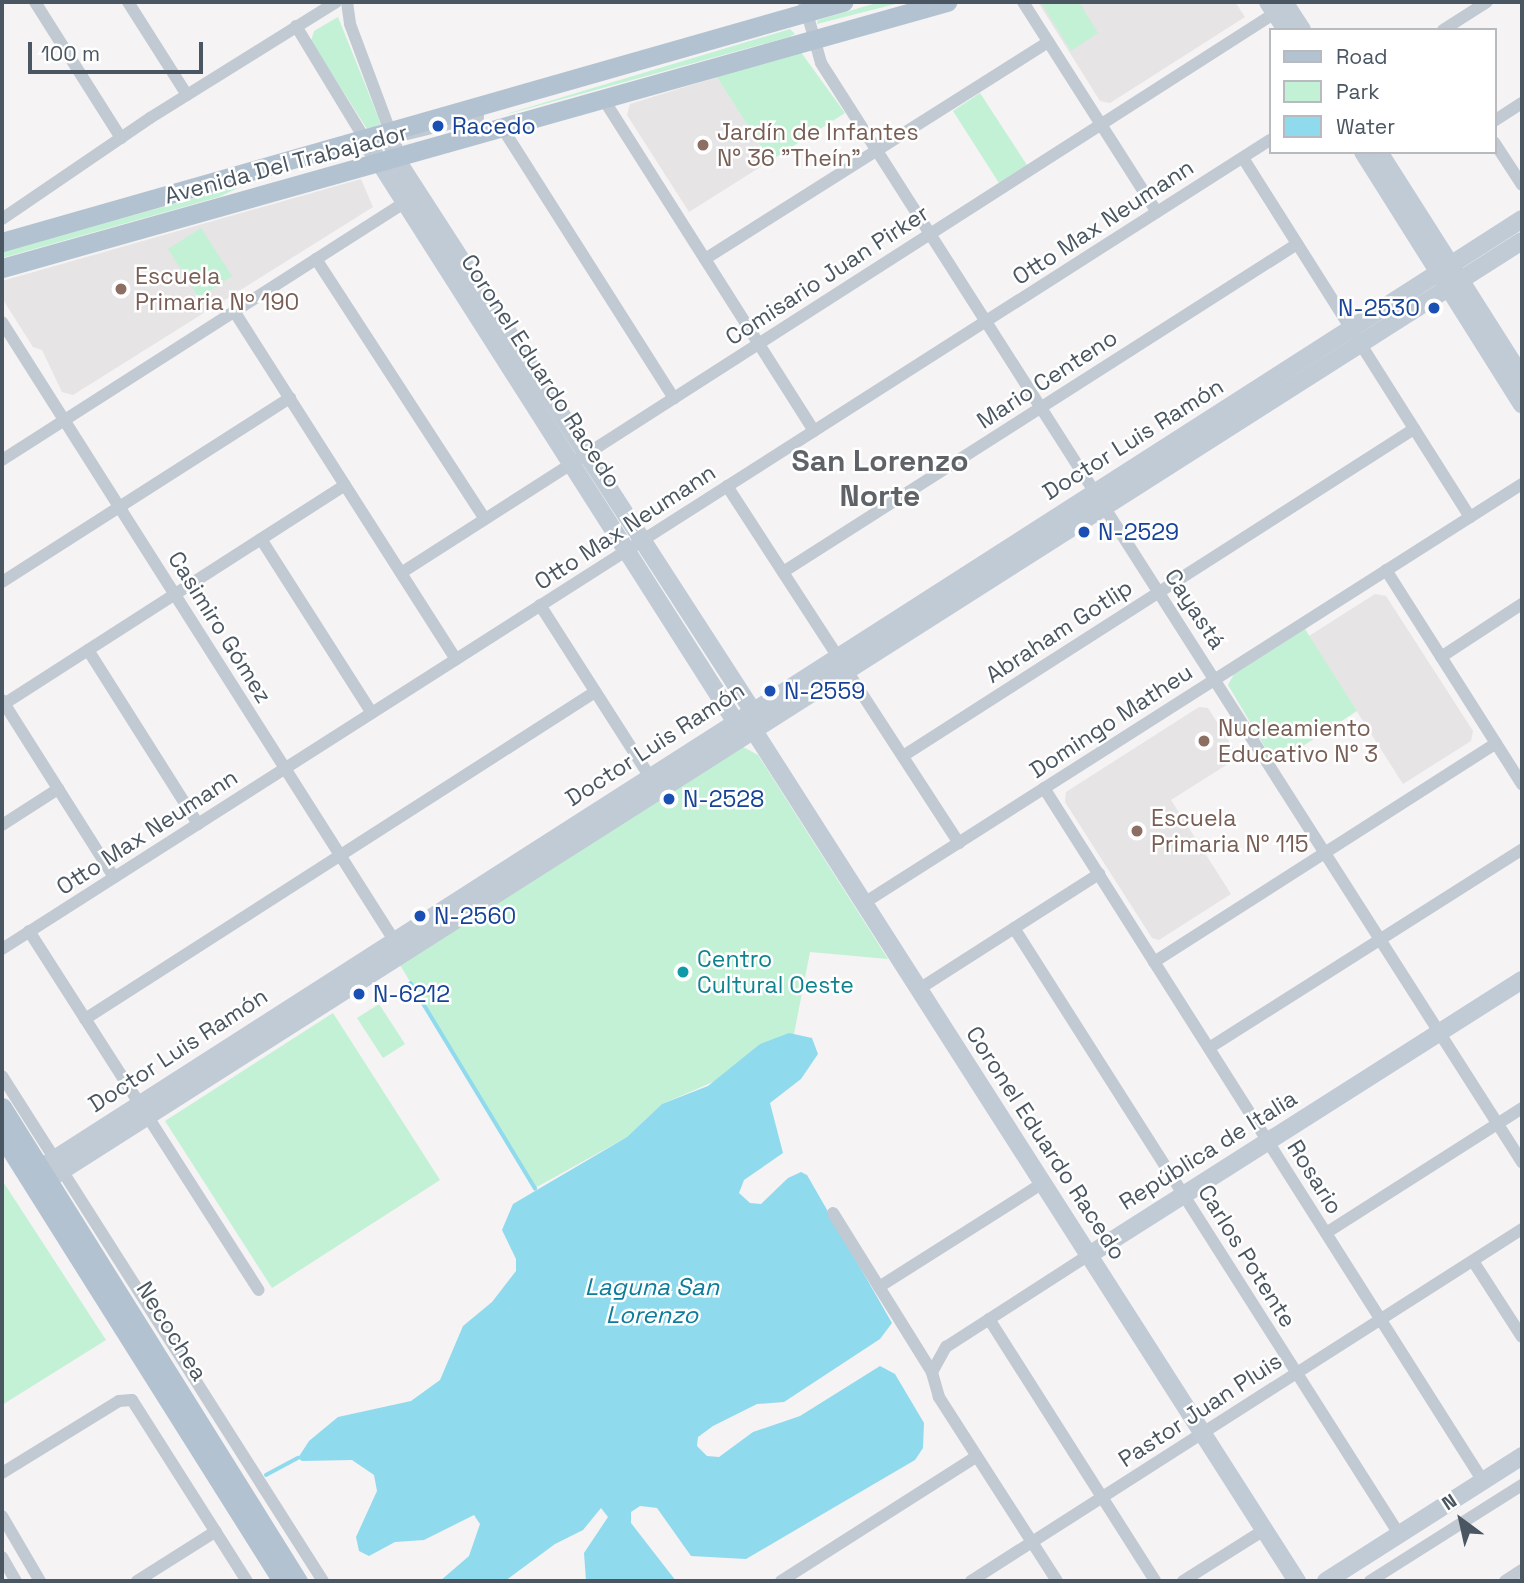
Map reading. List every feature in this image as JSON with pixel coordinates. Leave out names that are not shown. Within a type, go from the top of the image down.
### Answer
[{"type":"main road","name":"Avenida Del Trabajador","points":[[2,242],[364,138],[397,134],[805,7],[843,2]]},
{"type":"main road","name":"Avenida Del Trabajador","points":[[2,268],[947,2]]},
{"type":"main road","points":[[1276,6],[1285,28]]},
{"type":"main road","points":[[1276,6],[1299,28]]},
{"type":"main road","name":"Coronel Eduardo Racedo","points":[[388,161],[397,134]]},
{"type":"main road","name":"Coronel Eduardo Racedo","points":[[364,138],[388,161],[571,464],[735,721],[754,731]]},
{"type":"main road","points":[[1364,154],[1522,377]]},
{"type":"main road","points":[[1380,154],[1522,404]]},
{"type":"main road","name":"Coronel Eduardo Racedo","points":[[411,198],[587,454],[752,710],[754,731],[1297,1581]]},
{"type":"main road","name":"Doctor Luis Ramón","points":[[654,784],[735,721],[1095,491],[1356,336],[1449,277],[1522,219]]},
{"type":"main road","name":"Doctor Luis Ramón","points":[[1449,277],[1522,241]]},
{"type":"main road","name":"Doctor Luis Ramón","points":[[44,1174],[654,784],[754,731],[1105,507],[1356,336]]},
{"type":"main road","name":"República de Italia","points":[[1089,1255],[1522,979]]},
{"type":"main road","name":"Necochea","points":[[2,1107],[299,1581]]},
{"type":"main road","name":"Necochea","points":[[2,1136],[44,1174],[282,1581]]},
{"type":"main road","points":[[1325,1581],[1522,1456]]},
{"type":"street","points":[[35,2],[121,138]]},
{"type":"street","points":[[128,2],[187,95]]},
{"type":"street","points":[[2,219],[187,95],[336,2]]},
{"type":"street","name":"Coronel Eduardo Racedo","points":[[347,2],[350,24],[397,134]]},
{"type":"street","points":[[1023,2],[1157,212]]},
{"type":"street","points":[[1446,28],[1487,2]]},
{"type":"street","name":"Comisario Juan Pirker","points":[[401,573],[1101,124],[1276,6]]},
{"type":"street","name":"Cayastá","points":[[805,7],[811,40],[877,150],[1522,1162]]},
{"type":"street","name":"Coronel Eduardo Racedo","points":[[296,26],[364,138]]},
{"type":"street","points":[[705,259],[1048,42]]},
{"type":"street","points":[[604,100],[814,431]]},
{"type":"street","points":[[1496,120],[1522,103]]},
{"type":"street","points":[[477,112],[478,117],[397,134],[457,117],[477,112]]},
{"type":"street","points":[[503,129],[674,398]]},
{"type":"street","name":"Otto Max Neumann","points":[[2,949],[1268,141]]},
{"type":"street","points":[[1496,145],[1522,185]]},
{"type":"street","points":[[1243,158],[1470,517]]},
{"type":"street","points":[[356,160],[358,164],[283,185],[281,181],[356,160]]},
{"type":"street","points":[[2,460],[411,198]]},
{"type":"street","name":"Mario Centeno","points":[[783,572],[1297,244]]},
{"type":"street","points":[[316,259],[485,519]]},
{"type":"street","points":[[234,311],[456,659]]},
{"type":"street","name":"Casimiro Gómez","points":[[2,322],[399,947]]},
{"type":"street","points":[[2,582],[290,398]]},
{"type":"street","name":"Abraham Gotlip","points":[[903,756],[1414,429]]},
{"type":"street","name":"Domingo Matheu","points":[[864,903],[1522,484]]},
{"type":"street","points":[[114,877],[3,702],[345,485]]},
{"type":"street","points":[[727,486],[959,843]]},
{"type":"street","points":[[261,539],[372,713]]},
{"type":"street","points":[[1386,570],[1522,784]]},
{"type":"street","points":[[1441,656],[1522,604]]},
{"type":"street","points":[[540,606],[654,784]]},
{"type":"street","points":[[88,650],[198,824]]},
{"type":"street","points":[[85,1019],[595,692]]},
{"type":"street","points":[[1154,962],[1496,743]]},
{"type":"street","name":"Rosario","points":[[1044,788],[1483,1481]]},
{"type":"street","points":[[2,825],[58,789]]},
{"type":"street","points":[[1209,1048],[1522,849]]},
{"type":"street","points":[[919,989],[1098,874]]},
{"type":"street","name":"Carlos Potente","points":[[1014,928],[1399,1534]]},
{"type":"street","points":[[29,932],[260,1290]]},
{"type":"street","points":[[2,1076],[44,1174],[323,1581]]},
{"type":"street","points":[[1326,1233],[1522,1108]]},
{"type":"street","points":[[879,1287],[1043,1183]]},
{"type":"street","points":[[833,1213],[932,1372],[939,1397],[1056,1581]]},
{"type":"street","name":"Pastor Juan Pluis","points":[[971,1581],[1522,1229]]},
{"type":"street","name":"República de Italia","points":[[932,1372],[946,1347],[1089,1255]]},
{"type":"street","points":[[1473,1261],[1522,1337]]},
{"type":"street","points":[[989,1319],[1155,1581]]},
{"type":"street","points":[[2,1473],[129,1399],[247,1581]]},
{"type":"street","points":[[781,1581],[801,1576],[977,1457]]},
{"type":"street","points":[[1370,1581],[1522,1485]]},
{"type":"street","points":[[2,1516],[40,1581]]},
{"type":"street","points":[[1183,1581],[1264,1530]]},
{"type":"street","points":[[137,1581],[216,1531]]},
{"type":"street","points":[[2,1557],[16,1581]]},
{"type":"street","points":[[1505,1581],[1522,1570]]},
{"type":"shaded area","points":[[1038,2],[1235,2],[1245,17],[1110,103],[1100,101]]},
{"type":"shaded area","name":"Jardín de Infantes N° 36 \"Theín\"","points":[[717,77],[770,161],[689,212],[627,115],[630,104]]},
{"type":"shaded area","name":"Escuela Primaria Nº 190","points":[[361,179],[373,207],[73,395],[62,392],[42,350],[33,347],[2,298],[2,281]]},
{"type":"shaded area","points":[[1375,594],[1386,596],[1473,731],[1471,741],[1403,784],[1309,636]]},
{"type":"shaded area","name":"Escuela Primaria N° 115","points":[[1199,707],[1208,708],[1239,757],[1171,800],[1231,894],[1159,940],[1152,938],[1065,802],[1066,792]]},
{"type":"green space","points":[[880,2],[903,2],[817,24],[818,20]]},
{"type":"green space","points":[[1079,2],[1098,33],[1071,51],[1042,4]]},
{"type":"green space","points":[[338,17],[381,124],[367,129],[311,41],[314,31]]},
{"type":"green space","points":[[790,29],[795,34],[789,37],[493,118]]},
{"type":"green space","points":[[800,51],[845,113],[770,161],[715,74]]},
{"type":"green space","points":[[980,93],[1027,165],[999,183],[953,111]]},
{"type":"green space","points":[[248,183],[219,197],[2,258],[2,252]]},
{"type":"green space","points":[[201,228],[232,276],[199,298],[168,249]]},
{"type":"green space","points":[[1305,629],[1357,711],[1275,764],[1228,685],[1234,674]]},
{"type":"green space","points":[[743,747],[758,755],[888,959],[810,952],[794,1034],[760,1044],[722,1078],[662,1104],[627,1137],[535,1188],[400,965]]},
{"type":"green space","points":[[379,1004],[405,1044],[383,1058],[357,1018]]},
{"type":"green space","points":[[333,1013],[440,1180],[272,1288],[165,1121]]},
{"type":"green space","points":[[2,1180],[106,1340],[2,1405]]},
{"type":"water","name":"Laguna San Lorenzo","points":[[789,1033],[812,1038],[818,1054],[801,1079],[770,1103],[783,1153],[744,1180],[739,1193],[750,1203],[761,1204],[788,1178],[801,1172],[807,1175],[892,1323],[880,1339],[784,1402],[757,1404],[713,1426],[698,1437],[697,1446],[707,1456],[719,1457],[753,1432],[800,1416],[880,1366],[895,1374],[924,1423],[923,1448],[915,1460],[746,1559],[691,1556],[657,1508],[640,1506],[631,1512],[631,1523],[676,1581],[586,1581],[584,1553],[608,1517],[601,1508],[583,1530],[555,1544],[505,1581],[440,1581],[469,1556],[480,1524],[474,1515],[424,1540],[395,1542],[369,1556],[359,1551],[356,1537],[377,1491],[374,1475],[352,1460],[302,1461],[298,1458],[309,1441],[338,1417],[411,1401],[440,1380],[463,1326],[492,1302],[516,1271],[516,1259],[502,1230],[513,1204],[627,1137],[662,1104],[708,1086],[760,1044]]},
{"type":"waterway","points":[[411,983],[535,1188]]},
{"type":"waterway","points":[[266,1475],[298,1458]]},
{"type":"place","name":"Racedo","points":[[438,126]]},
{"type":"place","name":"Jardín de Infantes N° 36 \"Theín\"","points":[[703,145]]},
{"type":"place","name":"Escuela Primaria Nº 190","points":[[121,289]]},
{"type":"place","name":"N-2530","points":[[1434,308]]},
{"type":"place","name":"N-2529","points":[[1084,532]]},
{"type":"place","name":"N-2559","points":[[770,691]]},
{"type":"place","name":"Nucleamiento Educativo N° 3","points":[[1204,741]]},
{"type":"place","name":"N-2528","points":[[669,799]]},
{"type":"place","name":"Escuela Primaria N° 115","points":[[1137,831]]},
{"type":"place","name":"N-2560","points":[[420,916]]},
{"type":"place","name":"Centro Cultural Oeste","points":[[683,972]]},
{"type":"place","name":"N-6212","points":[[359,994]]},
{"type":"district","name":"San Lorenzo Norte","points":[[880,478]]}]
